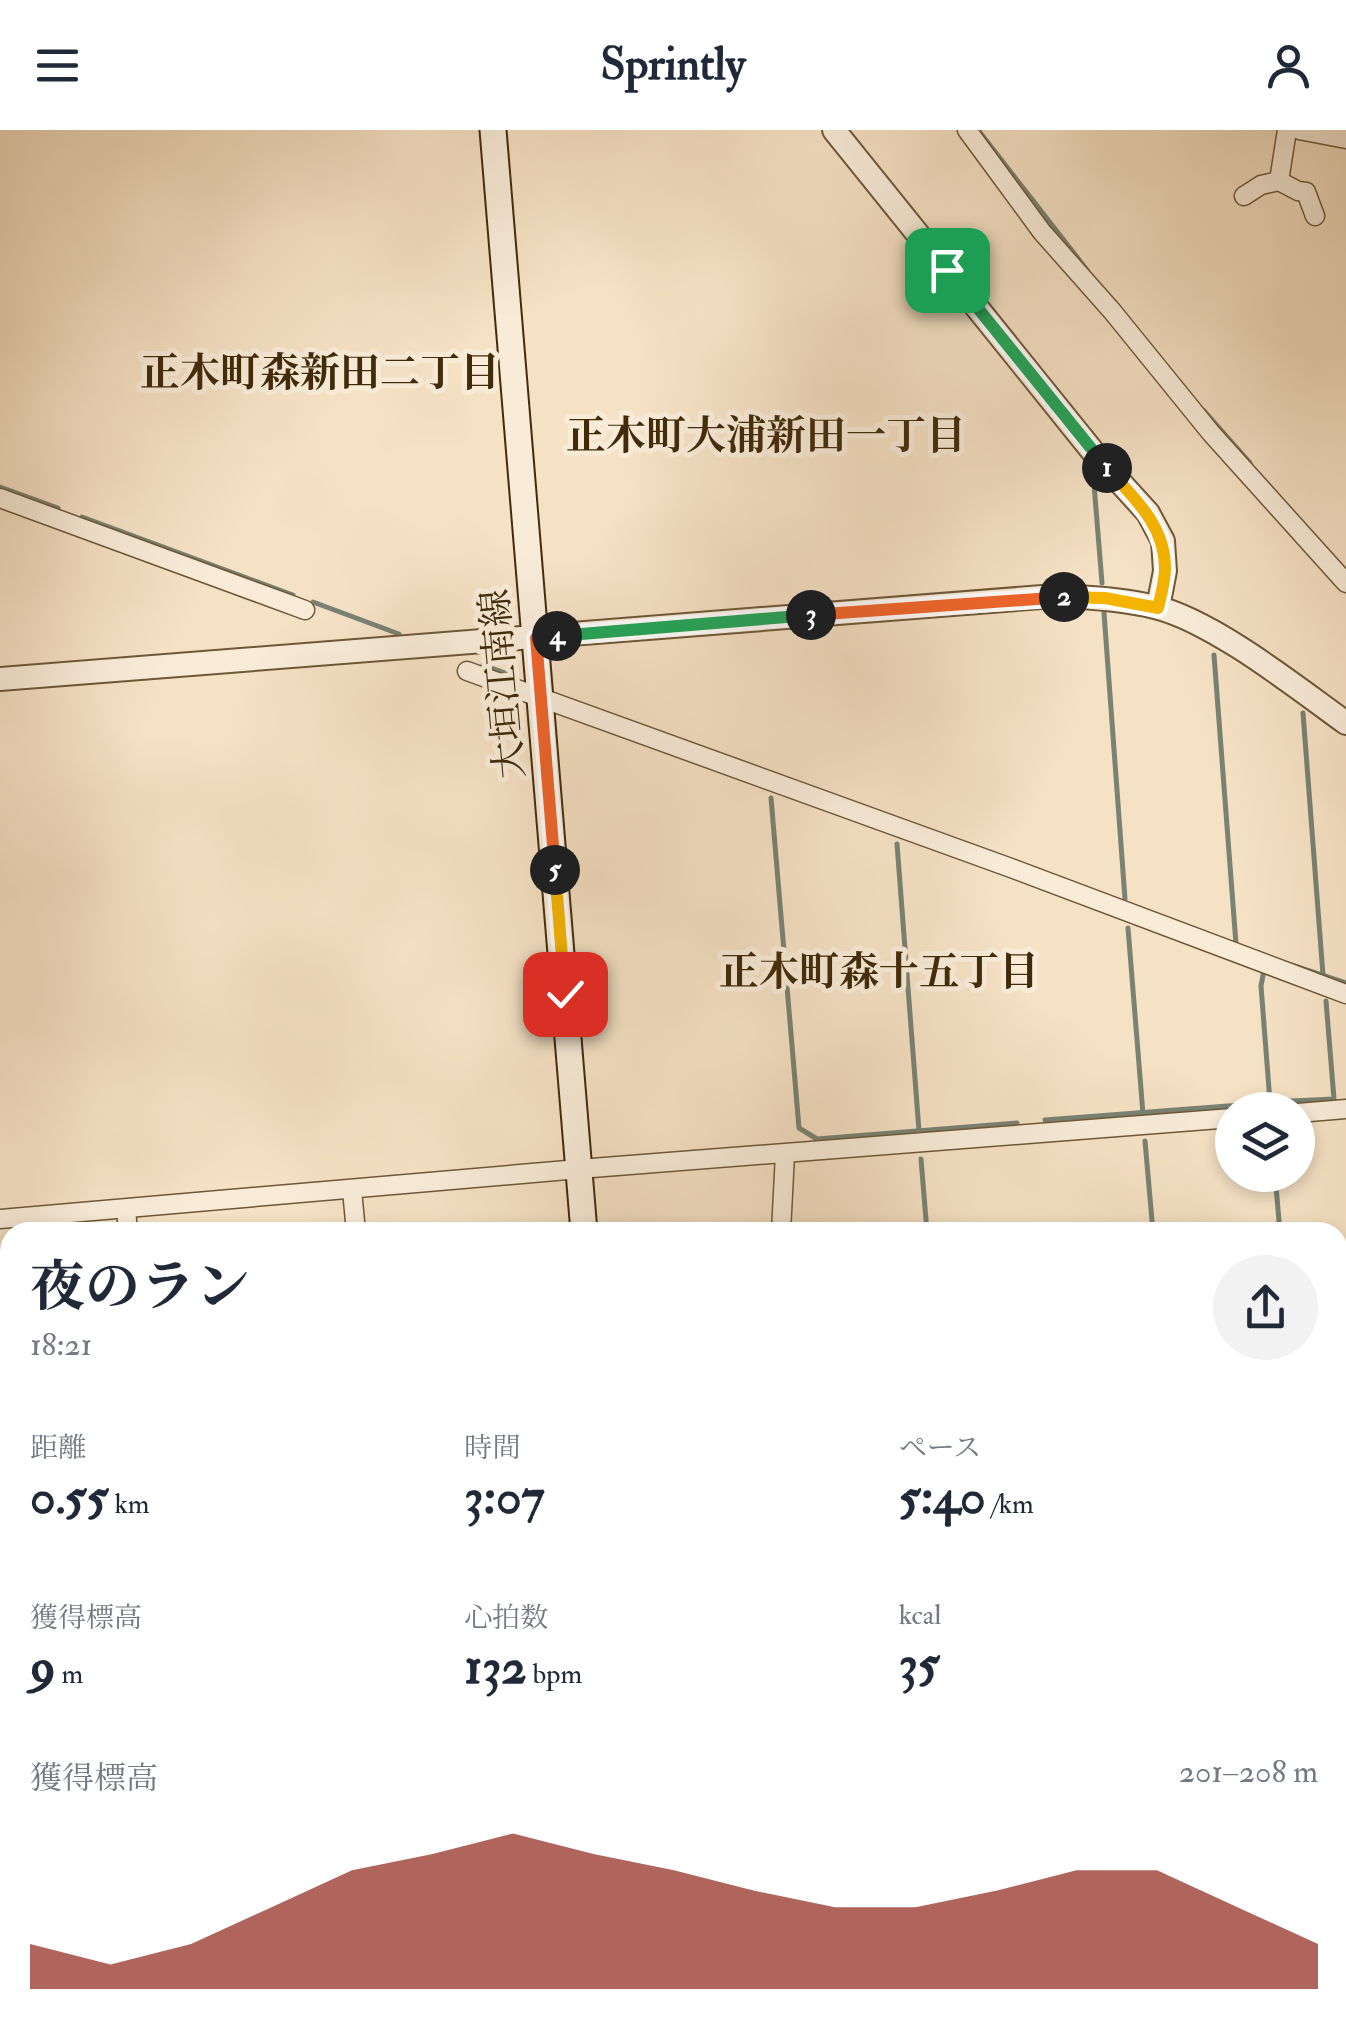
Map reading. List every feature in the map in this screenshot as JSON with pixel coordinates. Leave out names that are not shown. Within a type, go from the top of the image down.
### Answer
[{"type":"main road","name":"大垣江南線","points":[[493,130],[583,1222]]},
{"type":"street","points":[[834,130],[1098,458],[1148,513],[1163,541],[1165,571],[1158,608]]},
{"type":"street","points":[[966,130],[1042,232],[1211,434],[1343,576]]},
{"type":"street","points":[[1279,180],[1287,130]]},
{"type":"street","points":[[1299,130],[1346,139]]},
{"type":"street","points":[[1244,196],[1279,180],[1306,192],[1315,216]]},
{"type":"street","points":[[0,498],[305,610]]},
{"type":"street","points":[[0,679],[1055,596],[1105,598],[1158,608],[1222,637],[1346,723]]},
{"type":"street","points":[[467,671],[1012,868],[1346,994]]},
{"type":"street","points":[[1315,1112],[1346,1109]]},
{"type":"street","points":[[0,1219],[1215,1119]]},
{"type":"street","points":[[782,1222],[785,1154]]},
{"type":"street","points":[[352,1190],[355,1222]]},
{"type":"street","points":[[126,1209],[127,1222]]},
{"type":"waterway","points":[[978,130],[1087,270]]},
{"type":"waterway","points":[[1204,411],[1250,463]]},
{"type":"waterway","points":[[1093,472],[1102,583]]},
{"type":"waterway","points":[[0,487],[58,508]]},
{"type":"waterway","points":[[82,517],[293,595]]},
{"type":"waterway","points":[[313,602],[399,634]]},
{"type":"waterway","points":[[1104,613],[1123,903]]},
{"type":"waterway","points":[[1214,655],[1236,944]]},
{"type":"waterway","points":[[483,665],[510,675]]},
{"type":"waterway","points":[[1303,713],[1323,975]]},
{"type":"waterway","points":[[771,798],[799,1128],[817,1139],[1017,1123]]},
{"type":"waterway","points":[[897,844],[919,1131]]},
{"type":"waterway","points":[[1128,928],[1143,1114]]},
{"type":"waterway","points":[[1292,965],[1346,983]]},
{"type":"waterway","points":[[1264,970],[1261,986],[1269,1092]]},
{"type":"waterway","points":[[1315,1100],[1334,1099],[1326,1001]]},
{"type":"waterway","points":[[1045,1120],[1215,1107]]},
{"type":"waterway","points":[[1145,1141],[1152,1222]]},
{"type":"waterway","points":[[921,1159],[926,1222]]},
{"type":"waterway","points":[[1276,1192],[1279,1222]]},
{"type":"district","name":"正木町森新田二丁目","points":[[320,372]]},
{"type":"district","name":"正木町大浦新田一丁目","points":[[766,435]]},
{"type":"district","name":"正木町森十五丁目","points":[[879,971]]},
{"type":"route","points":[[565,994],[536,638],[1055,596],[1105,598],[1158,608],[1165,571],[1163,541],[1148,513],[1098,458],[947,270]]}]
